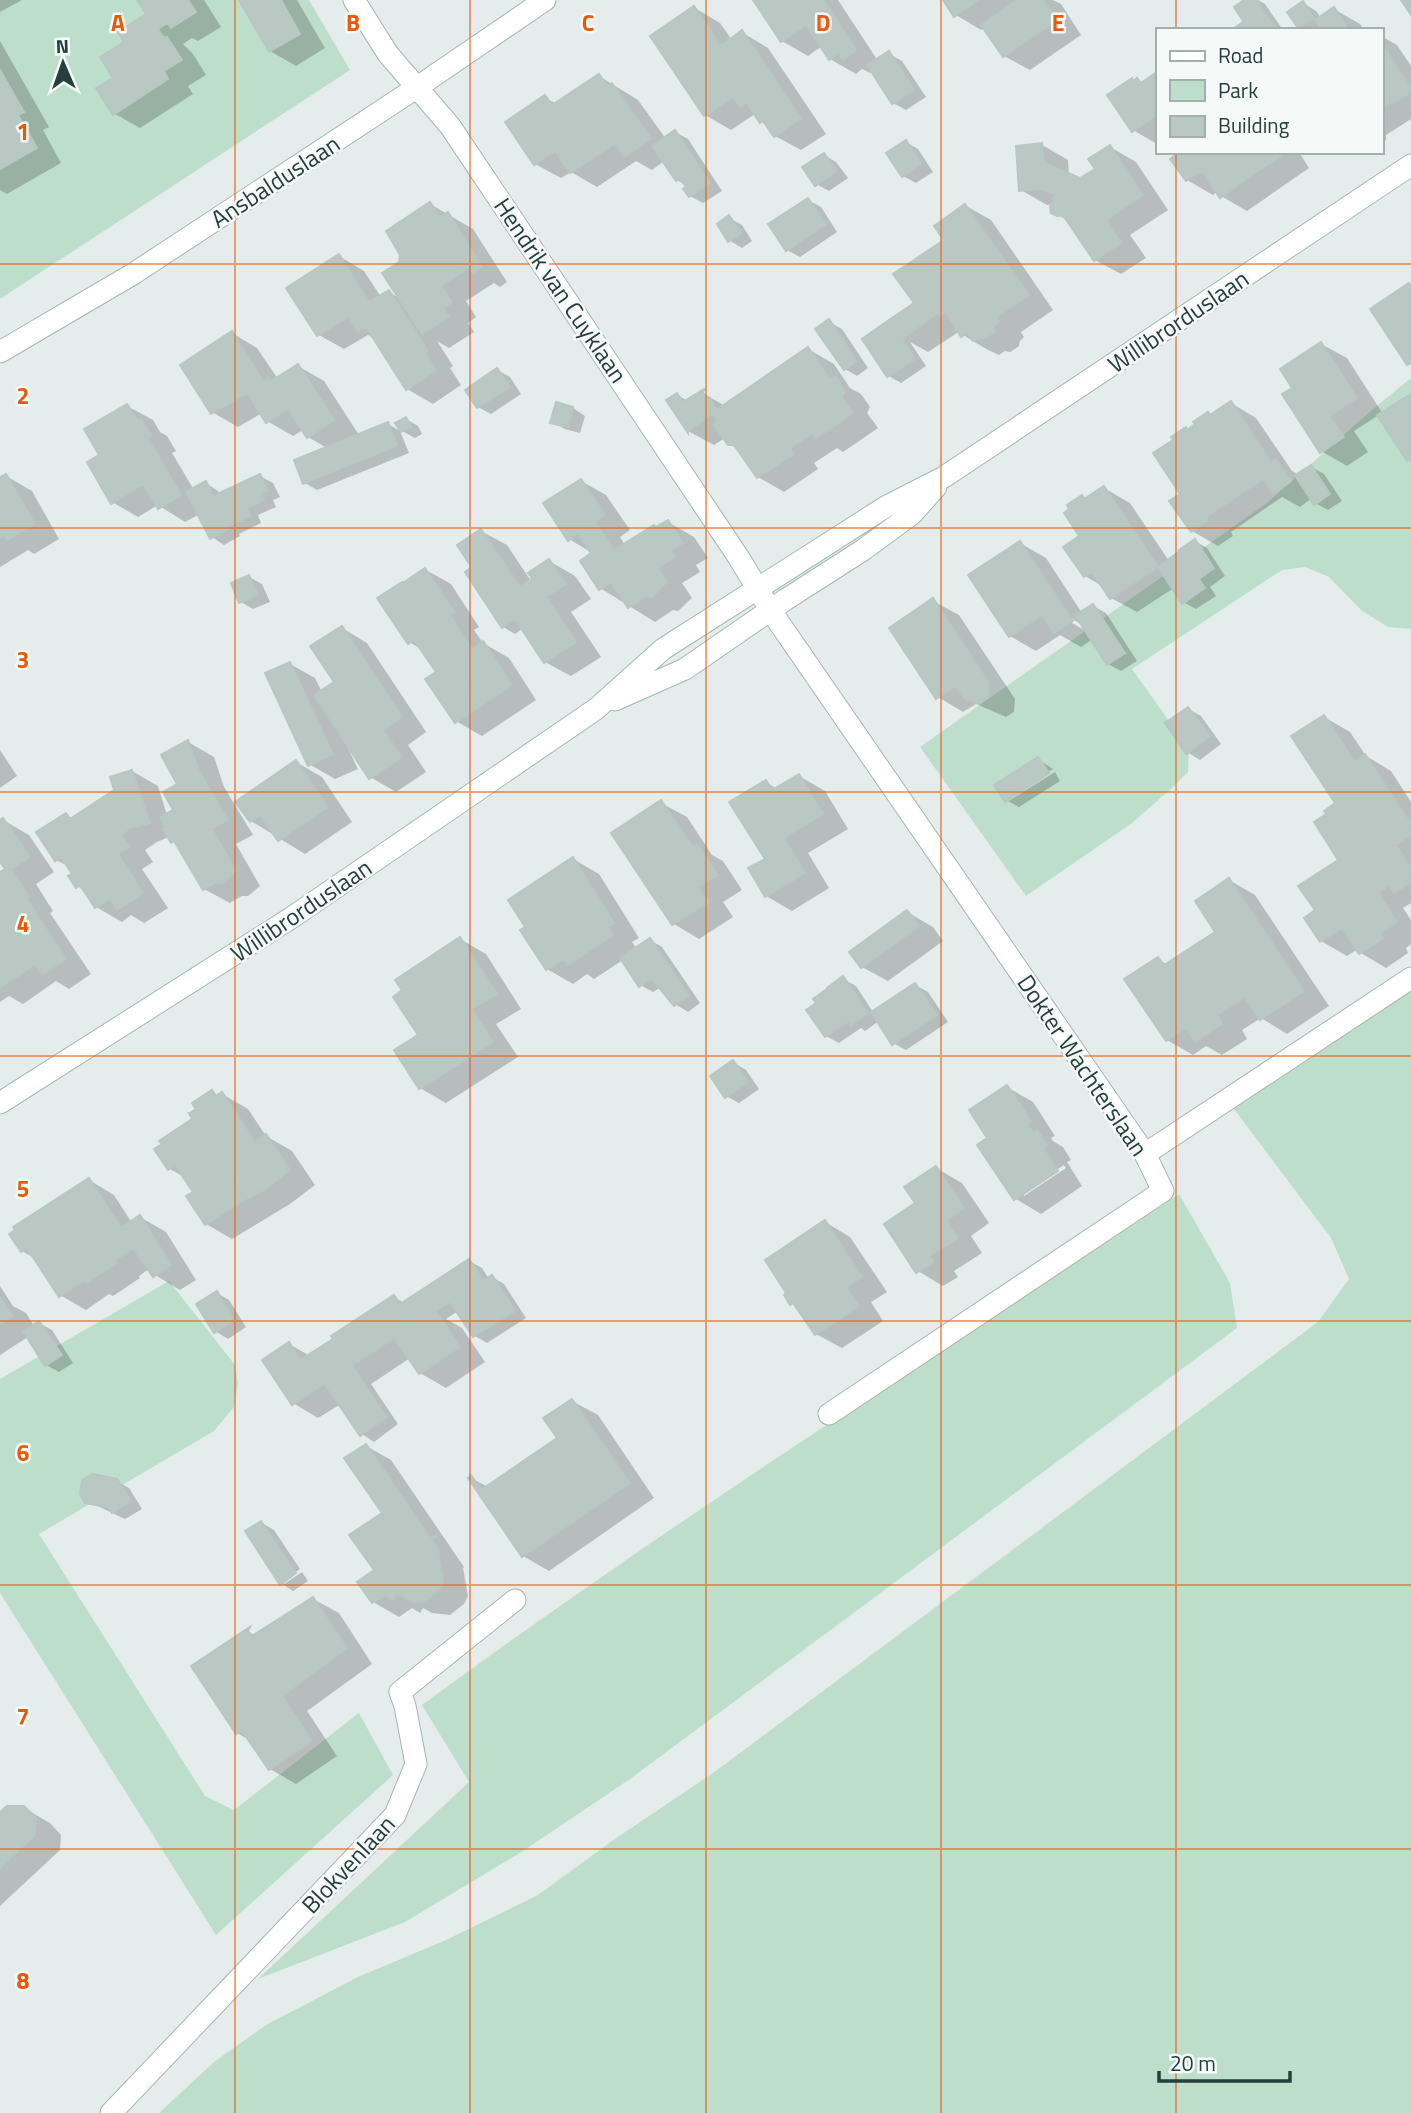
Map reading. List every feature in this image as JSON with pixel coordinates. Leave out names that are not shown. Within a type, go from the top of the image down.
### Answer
[{"type":"street","name":"Hendrik van Cuyklaan","points":[[354,0],[387,54],[465,147],[672,456],[771,611]]},
{"type":"street","name":"Ansbalduslaan","points":[[0,352],[133,274],[545,0]]},
{"type":"street","name":"Willibrorduslaan","points":[[0,1103],[291,918],[596,709],[663,649],[887,506],[944,477],[1411,165]]},
{"type":"street","name":"Willibrorduslaan","points":[[596,709],[685,669],[912,514],[944,477]]},
{"type":"street","name":"Dokter Wachterslaan","points":[[771,611],[1145,1154],[1163,1191],[829,1414]]},
{"type":"street","points":[[1145,1154],[1411,978]]},
{"type":"street","name":"Blokvenlaan","points":[[111,2113],[395,1815],[416,1764],[400,1692],[515,1600]]},
{"type":"green space","points":[[0,0],[309,0],[350,70],[0,299]]},
{"type":"green space","points":[[1411,378],[1411,629],[1388,627],[1361,610],[1329,577],[1305,567],[1282,570],[1132,669],[1189,749],[1188,772],[1132,823],[1026,896],[920,747],[1267,503]]},
{"type":"green space","points":[[1411,987],[1411,2113],[159,2113],[214,2062],[266,2025],[358,1977],[446,1940],[538,1895],[713,1773],[1318,1322],[1349,1279],[1331,1238],[1231,1105]]},
{"type":"green space","points":[[1179,1194],[1230,1283],[1237,1328],[630,1779],[523,1851],[405,1922],[258,1979],[469,1782],[422,1705],[702,1508]]},
{"type":"green space","points":[[169,1281],[235,1365],[238,1383],[234,1407],[214,1431],[39,1534],[205,1796],[234,1810],[359,1713],[393,1775],[216,1935],[0,1593],[0,1379]]},
{"type":"building","points":[[137,0],[188,0],[196,12],[171,28],[167,23],[158,29],[164,38],[167,37],[182,60],[164,71],[168,79],[113,115],[96,88],[113,78],[100,57],[124,42],[118,32],[146,14]]},
{"type":"building","points":[[239,0],[281,0],[300,34],[269,52]]},
{"type":"building","points":[[753,0],[824,0],[856,50],[843,60],[838,53],[829,60],[806,25],[781,42]]},
{"type":"building","points":[[943,0],[978,0],[954,17]]},
{"type":"building","points":[[1017,0],[1043,0],[1057,20],[1003,57],[981,25]]},
{"type":"building","points":[[1244,0],[1256,0],[1275,28],[1248,28],[1234,7]]},
{"type":"building","points":[[1401,0],[1411,0],[1411,15]]},
{"type":"building","points":[[1303,1],[1314,18],[1298,28],[1287,12]]},
{"type":"building","points":[[694,6],[721,46],[742,30],[801,118],[774,137],[763,121],[760,123],[746,102],[740,107],[733,97],[704,116],[650,36]]},
{"type":"building","points":[[1334,7],[1348,28],[1321,28],[1315,20]]},
{"type":"building","points":[[1243,22],[1248,28],[1234,28]]},
{"type":"building","points":[[1383,46],[1411,88],[1407,91],[1408,94],[1392,104],[1390,102],[1383,107]]},
{"type":"building","points":[[889,51],[914,90],[892,104],[867,65]]},
{"type":"building","points":[[0,70],[24,112],[18,115],[37,148],[0,169]]},
{"type":"building","points":[[1156,73],[1156,116],[1132,132],[1107,95],[1132,78],[1133,81],[1137,78],[1141,83]]},
{"type":"building","points":[[599,74],[607,86],[612,83],[651,138],[625,157],[614,144],[570,173],[555,151],[534,165],[505,122],[545,95],[552,105]]},
{"type":"building","points":[[675,130],[710,183],[689,197],[680,178],[676,181],[652,146]]},
{"type":"building","points":[[906,140],[921,164],[902,177],[886,153]]},
{"type":"building","points":[[1042,143],[1044,163],[1080,178],[1095,169],[1088,159],[1110,145],[1143,195],[1106,220],[1121,243],[1094,261],[1063,215],[1051,213],[1050,206],[1054,201],[1052,198],[1056,195],[1043,189],[1019,191],[1016,146]]},
{"type":"building","points":[[824,153],[837,171],[815,186],[802,167]]},
{"type":"building","points":[[1177,154],[1238,154],[1252,175],[1220,198],[1202,171],[1186,181],[1170,159]]},
{"type":"building","points":[[1238,154],[1284,154],[1252,175]]},
{"type":"building","points":[[808,198],[826,224],[786,251],[768,224]]},
{"type":"building","points":[[430,202],[440,217],[448,212],[482,267],[473,273],[470,267],[441,286],[452,302],[444,308],[449,317],[422,334],[382,273],[399,262],[400,255],[386,231]]},
{"type":"building","points":[[965,204],[1029,295],[996,317],[934,226]]},
{"type":"building","points":[[729,215],[741,233],[728,242],[717,224]]},
{"type":"building","points":[[944,240],[1000,322],[994,326],[994,332],[984,339],[973,341],[967,333],[961,337],[946,312],[940,316],[938,313],[901,339],[889,320],[914,303],[893,274]]},
{"type":"building","points":[[339,254],[369,302],[389,290],[428,351],[425,353],[436,370],[406,390],[366,327],[358,332],[349,317],[317,336],[286,288]]},
{"type":"building","points":[[1409,283],[1411,363],[1407,365],[1370,309]]},
{"type":"building","points":[[829,319],[857,361],[844,370],[815,329]]},
{"type":"building","points":[[889,320],[915,359],[887,377],[862,339]]},
{"type":"building","points":[[232,331],[263,381],[269,378],[271,381],[298,364],[334,420],[307,438],[288,409],[266,423],[247,393],[211,414],[180,365]]},
{"type":"building","points":[[1321,342],[1357,398],[1329,416],[1344,437],[1320,453],[1282,394],[1292,388],[1280,369]]},
{"type":"building","points":[[808,347],[829,378],[836,377],[845,392],[842,397],[853,413],[816,438],[813,433],[790,448],[794,454],[757,478],[734,445],[728,445],[714,425],[717,419],[713,414],[688,433],[666,400],[677,393],[683,402],[704,389],[702,391],[709,401],[710,398],[716,410]]},
{"type":"building","points":[[497,368],[510,387],[477,408],[465,390]]},
{"type":"building","points":[[1411,394],[1411,432],[1393,405]]},
{"type":"building","points":[[1231,401],[1271,462],[1276,459],[1291,481],[1273,494],[1263,479],[1237,496],[1191,427],[1195,424],[1193,422],[1208,412],[1210,415]]},
{"type":"building","points":[[556,402],[573,407],[568,427],[550,423]]},
{"type":"building","points":[[127,404],[151,435],[148,438],[181,495],[158,509],[143,484],[111,504],[87,462],[99,455],[84,429]]},
{"type":"building","points":[[1393,405],[1411,432],[1411,458],[1407,461],[1377,415]]},
{"type":"building","points":[[406,417],[411,427],[401,432],[395,423]]},
{"type":"building","points":[[388,422],[397,446],[346,466],[336,443]]},
{"type":"building","points":[[1186,427],[1188,430],[1191,427],[1237,496],[1206,517],[1208,521],[1191,532],[1169,501],[1180,494],[1153,453],[1173,440],[1171,437]]},
{"type":"building","points":[[336,443],[346,466],[303,484],[294,460]]},
{"type":"building","points":[[1311,465],[1330,494],[1314,505],[1295,475]]},
{"type":"building","points":[[6,474],[35,524],[7,540],[4,535],[0,538],[0,477]]},
{"type":"building","points":[[260,474],[268,490],[262,493],[264,500],[247,508],[250,516],[228,526],[213,496]]},
{"type":"building","points":[[581,479],[605,515],[595,522],[614,550],[654,525],[656,527],[668,520],[683,543],[671,550],[675,557],[657,568],[667,582],[652,597],[646,596],[628,608],[611,582],[599,590],[580,561],[591,553],[578,533],[568,541],[543,503]]},
{"type":"building","points":[[206,481],[229,529],[210,539],[186,492]]},
{"type":"building","points":[[1104,486],[1158,567],[1110,599],[1092,572],[1084,577],[1063,547],[1079,536],[1064,513],[1069,509],[1067,505],[1082,495],[1084,499]]},
{"type":"building","points":[[481,529],[520,587],[532,578],[528,573],[549,559],[566,584],[546,597],[576,642],[544,663],[515,619],[508,623],[457,545]]},
{"type":"building","points":[[1195,539],[1214,568],[1199,579],[1179,550]]},
{"type":"building","points":[[1020,541],[1073,621],[1054,633],[1042,615],[1009,637],[968,575]]},
{"type":"building","points":[[1180,551],[1205,588],[1182,604],[1158,567]]},
{"type":"building","points":[[472,567],[508,623],[502,628],[465,572]]},
{"type":"building","points":[[425,568],[454,612],[450,615],[472,649],[483,641],[512,685],[483,704],[403,583]]},
{"type":"building","points":[[249,575],[258,595],[239,603],[231,583]]},
{"type":"building","points":[[402,582],[483,704],[455,723],[425,679],[436,672],[414,640],[408,644],[377,598]]},
{"type":"building","points":[[933,598],[989,683],[988,698],[979,704],[965,699],[955,686],[936,699],[889,628]]},
{"type":"building","points":[[1093,604],[1125,653],[1107,665],[1075,615]]},
{"type":"building","points":[[342,626],[402,717],[383,730],[402,757],[369,779],[314,695],[334,682],[310,646]]},
{"type":"building","points":[[290,662],[333,754],[308,766],[265,673]]},
{"type":"building","points":[[1188,707],[1210,736],[1186,754],[1165,723]]},
{"type":"building","points":[[1324,715],[1355,762],[1365,754],[1411,824],[1411,835],[1396,845],[1411,868],[1411,882],[1394,893],[1389,885],[1378,893],[1397,922],[1381,933],[1383,938],[1359,954],[1342,928],[1320,942],[1304,918],[1315,910],[1298,886],[1338,860],[1314,822],[1326,814],[1324,811],[1335,803],[1291,736]]},
{"type":"building","points":[[188,740],[199,771],[228,820],[212,829],[236,871],[222,883],[216,882],[203,890],[174,841],[171,843],[160,817],[173,810],[163,792],[177,784],[161,755]]},
{"type":"building","points":[[1038,757],[1049,773],[1005,802],[994,785]]},
{"type":"building","points":[[296,760],[328,807],[278,841],[260,815],[250,822],[235,802]]},
{"type":"building","points":[[132,770],[150,823],[130,828],[121,835],[129,847],[118,854],[143,893],[117,910],[110,898],[95,908],[80,885],[76,888],[68,876],[72,874],[61,857],[55,861],[36,832],[66,813],[70,819],[114,790],[110,777]]},
{"type":"building","points":[[799,774],[823,814],[784,838],[805,873],[765,897],[748,868],[765,859],[729,802],[766,780],[772,790]]},
{"type":"building","points":[[661,800],[693,847],[697,844],[718,875],[698,887],[709,902],[672,925],[611,833]]},
{"type":"building","points":[[3,818],[30,857],[11,869],[29,896],[26,898],[66,959],[42,975],[35,964],[18,976],[0,949],[0,872],[5,869],[0,862],[0,820]]},
{"type":"building","points":[[573,857],[614,923],[608,927],[613,935],[568,965],[564,959],[546,970],[520,930],[525,927],[508,900]]},
{"type":"building","points":[[1229,878],[1304,991],[1260,1020],[1245,997],[1217,1015],[1222,1024],[1195,1042],[1186,1028],[1166,1041],[1124,979],[1158,957],[1164,965],[1215,932],[1195,901]]},
{"type":"building","points":[[907,910],[919,926],[861,968],[849,952]]},
{"type":"building","points":[[460,937],[497,994],[472,1009],[493,1042],[419,1089],[394,1050],[418,1035],[393,997],[402,990],[395,980]]},
{"type":"building","points":[[650,938],[689,996],[674,1006],[651,978],[639,987],[620,958]]},
{"type":"building","points":[[0,949],[18,976],[0,987]]},
{"type":"building","points":[[843,976],[868,1013],[851,1025],[827,988]]},
{"type":"building","points":[[915,983],[937,1015],[892,1045],[871,1012]]},
{"type":"building","points":[[827,989],[849,1021],[825,1037],[806,1010],[816,1003],[813,999]]},
{"type":"building","points":[[733,1060],[748,1082],[725,1098],[710,1076]]},
{"type":"building","points":[[1007,1085],[1031,1121],[1027,1123],[1033,1133],[1037,1130],[1047,1145],[1043,1148],[1058,1171],[1014,1200],[977,1145],[987,1138],[969,1110]]},
{"type":"building","points":[[212,1090],[216,1096],[222,1092],[255,1142],[266,1134],[290,1170],[264,1190],[246,1199],[190,1113],[196,1109],[192,1103]]},
{"type":"building","points":[[189,1113],[246,1199],[205,1225],[186,1196],[193,1192],[175,1165],[168,1170],[154,1149],[162,1144],[159,1141],[192,1119]]},
{"type":"building","points":[[936,1166],[964,1208],[946,1221],[958,1238],[930,1256],[933,1262],[916,1273],[884,1224],[915,1203],[904,1187]]},
{"type":"building","points":[[89,1178],[121,1228],[140,1215],[171,1265],[153,1277],[133,1248],[86,1283],[84,1280],[59,1297],[27,1248],[21,1252],[9,1234],[15,1230],[13,1227]]},
{"type":"building","points":[[825,1220],[862,1277],[846,1287],[859,1306],[815,1335],[793,1303],[790,1305],[784,1295],[786,1293],[765,1260]]},
{"type":"building","points":[[469,1259],[483,1280],[414,1325],[400,1304]]},
{"type":"building","points":[[492,1275],[515,1311],[473,1337],[450,1302]]},
{"type":"building","points":[[217,1291],[234,1320],[214,1333],[196,1304]]},
{"type":"building","points":[[394,1295],[414,1325],[351,1366],[331,1336]]},
{"type":"building","points":[[0,1297],[13,1316],[0,1324]]},
{"type":"building","points":[[436,1311],[460,1347],[419,1374],[395,1339]]},
{"type":"building","points":[[39,1321],[62,1355],[45,1366],[23,1331]]},
{"type":"building","points":[[333,1339],[351,1366],[292,1405],[262,1360],[289,1342],[300,1360]]},
{"type":"building","points":[[352,1366],[387,1417],[360,1436],[325,1384]]},
{"type":"building","points":[[572,1399],[630,1483],[522,1557],[468,1478],[471,1475],[481,1490],[557,1438],[543,1418]]},
{"type":"building","points":[[366,1444],[430,1538],[437,1536],[431,1539],[440,1551],[438,1553],[443,1580],[439,1590],[424,1601],[414,1602],[397,1594],[393,1600],[385,1595],[372,1603],[357,1582],[374,1570],[349,1535],[382,1513],[344,1458]]},
{"type":"building","points":[[92,1474],[117,1479],[131,1501],[112,1513],[108,1507],[85,1503],[80,1494],[82,1480]]},
{"type":"building","points":[[261,1521],[296,1573],[280,1585],[245,1531]]},
{"type":"building","points":[[313,1597],[347,1648],[282,1696],[312,1741],[269,1770],[242,1731],[236,1734],[191,1666],[250,1627],[248,1631],[252,1636]]},
{"type":"building","points":[[7,1806],[24,1806],[36,1818],[35,1835],[0,1868],[0,1812]]}]
